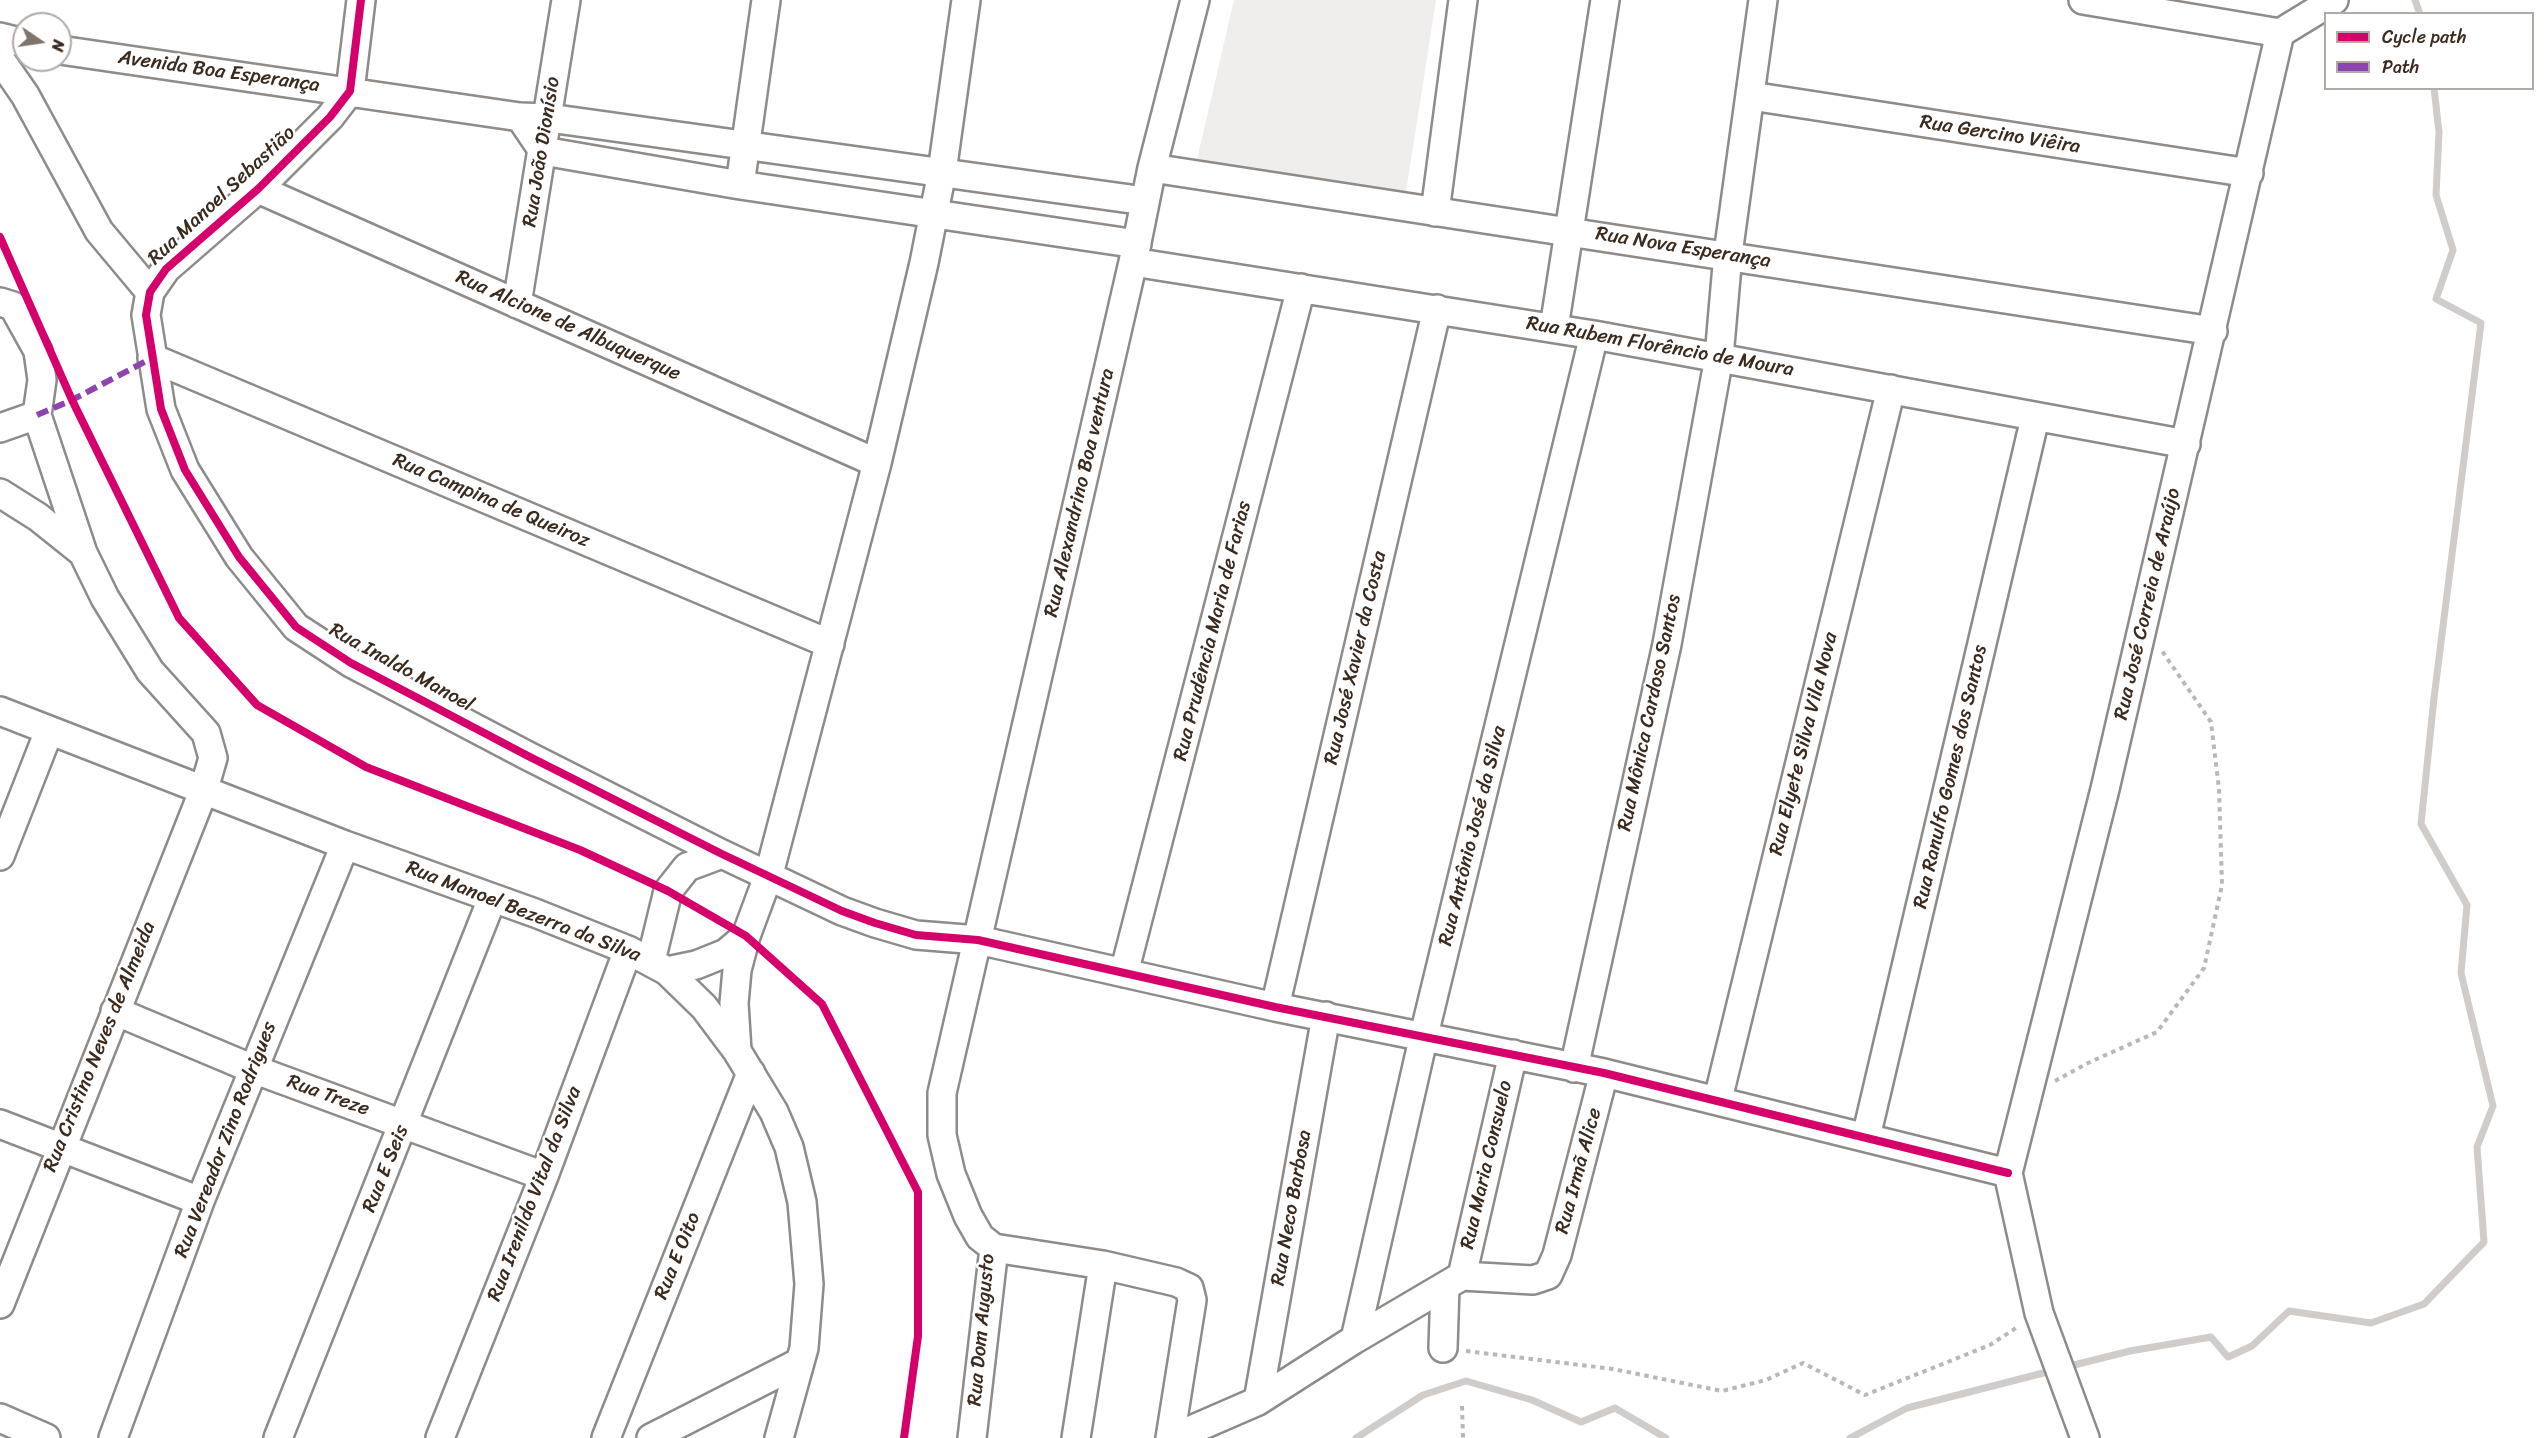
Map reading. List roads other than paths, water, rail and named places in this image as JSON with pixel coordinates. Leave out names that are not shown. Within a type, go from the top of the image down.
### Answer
[{"type":"street","points":[[350,91],[361,0]]},
{"type":"street","name":"Rua João Dionísio","points":[[517,304],[549,118],[566,0]]},
{"type":"street","points":[[520,117],[543,151],[740,185],[766,0]]},
{"type":"street","points":[[744,1062],[734,1003],[737,970],[746,936],[769,874],[877,463],[942,172],[966,0]]},
{"type":"street","name":"Rua Alexandrino Boa ventura","points":[[965,986],[978,940],[1135,253],[1152,168],[1195,0]]},
{"type":"street","points":[[1435,212],[1463,0]]},
{"type":"street","points":[[1554,328],[1605,0]]},
{"type":"street","name":"Rua Mônica Cardoso Santos","points":[[1574,1068],[1667,644],[1719,357],[1728,254],[1763,0]]},
{"type":"street","points":[[2084,0],[2280,33],[2334,0]]},
{"type":"street","name":"Rua José Correia de Araújo","points":[[2008,1173],[2105,789],[2213,331],[2280,33]]},
{"type":"street","name":"Avenida Boa Esperança","points":[[72,52],[520,117],[549,118],[1145,201]]},
{"type":"street","points":[[0,59],[25,95],[99,231],[112,251],[150,292]]},
{"type":"street","name":"Rua Manoel Sebastião","points":[[152,358],[146,315],[150,292],[166,269],[258,189],[330,117],[350,91]]},
{"type":"street","name":"Rua Gercino Viêira","points":[[1751,96],[2249,173]]},
{"type":"street","name":"Rua Nova Esperança","points":[[1152,168],[1728,254],[2213,331]]},
{"type":"street","name":"Rua Rubem Florêncio de Moura","points":[[740,185],[933,215],[1135,253],[1301,288],[1594,334],[2035,418],[2186,444]]},
{"type":"street","name":"Rua Alcione de Albuquerque","points":[[258,189],[877,463]]},
{"type":"street","name":"Rua Prudência Maria de Farias","points":[[1124,973],[1301,288]]},
{"type":"street","points":[[0,302],[13,306],[38,351],[42,380],[38,414],[83,553]]},
{"type":"street","name":"Rua José Xavier da Costa","points":[[1275,1006],[1437,309]]},
{"type":"street","name":"Rua Antônio José da Silva","points":[[1355,1339],[1424,1035],[1594,334]]},
{"type":"street","name":"Rua Inaldo Manoel","points":[[152,358],[161,409],[185,470],[239,557],[296,627],[351,663],[722,854],[842,910],[916,935],[978,940],[1275,1006],[1604,1073],[1718,1099],[2008,1173]]},
{"type":"street","name":"Rua Campina de Queiroz","points":[[152,358],[830,644]]},
{"type":"street","name":"Rua Elyete Silva Vila Nova","points":[[1718,1099],[1891,389]]},
{"type":"street","points":[[0,428],[38,414]]},
{"type":"street","name":"Rua Ranulfo Gomes dos Santos","points":[[1866,1137],[2035,418]]},
{"type":"street","points":[[0,493],[38,517],[83,553]]},
{"type":"street","name":"Rua Cristino Neves de Almeida","points":[[0,1304],[60,1147],[203,792],[213,758],[206,734],[150,670],[105,598],[83,553]]},
{"type":"street","name":"Rua Manoel Bezerra da Silva","points":[[0,711],[203,792],[649,960],[704,1007],[744,1062],[774,1112],[789,1147],[802,1202],[809,1284],[804,1348],[779,1438]]},
{"type":"street","points":[[0,856],[49,731]]},
{"type":"street","name":"Rua Vereador Zino Rodrigues","points":[[113,1438],[200,1201],[345,845]]},
{"type":"street","name":"Rua Irenildo Vital da Silva","points":[[440,1438],[544,1176],[649,960],[668,891],[687,867],[722,854]]},
{"type":"street","name":"Rua E Seis","points":[[278,1438],[492,899]]},
{"type":"street","points":[[649,960],[696,965],[726,953],[746,936]]},
{"type":"street","name":"Rua Dom Augusto","points":[[965,986],[942,1093],[942,1135],[951,1174],[968,1216],[980,1237],[994,1248],[972,1438]]},
{"type":"street","name":"Rua Treze","points":[[115,1011],[253,1069],[544,1176]]},
{"type":"street","name":"Rua Neco Barbosa","points":[[1257,1401],[1326,1016]]},
{"type":"street","name":"Rua Maria Consuelo","points":[[1443,1348],[1454,1282],[1513,1054]]},
{"type":"street","name":"Rua E Oito","points":[[606,1438],[744,1062]]},
{"type":"street","name":"Rua Irmã Alice","points":[[1454,1282],[1533,1280],[1548,1275],[1552,1269],[1604,1073]]},
{"type":"street","points":[[0,1124],[200,1201]]},
{"type":"street","points":[[2008,1173],[2040,1313],[2085,1438]]},
{"type":"street","points":[[994,1248],[1103,1265],[1176,1282],[1189,1288],[1192,1294],[1171,1438]]},
{"type":"street","points":[[1076,1438],[1103,1265]]},
{"type":"street","points":[[1171,1438],[1257,1401],[1355,1339],[1454,1282]]},
{"type":"street","points":[[651,1438],[800,1362]]},
{"type":"street","points":[[0,1418],[46,1438]]},
{"type":"waterway","points":[[2415,0],[2419,12]]},
{"type":"waterway","points":[[2066,1367],[2130,1351],[2211,1337],[2228,1357],[2252,1346],[2289,1311],[2371,1323],[2424,1304],[2484,1242],[2477,1147],[2493,1106],[2461,973],[2467,905],[2421,824],[2434,698],[2481,323],[2436,299],[2453,250],[2436,195],[2439,132],[2434,90]]},
{"type":"waterway","points":[[1850,1438],[1907,1408],[2055,1370]]},
{"type":"waterway","points":[[1356,1438],[1423,1395],[1466,1381],[1532,1400],[1581,1422],[1615,1408],[1666,1438]]}]
